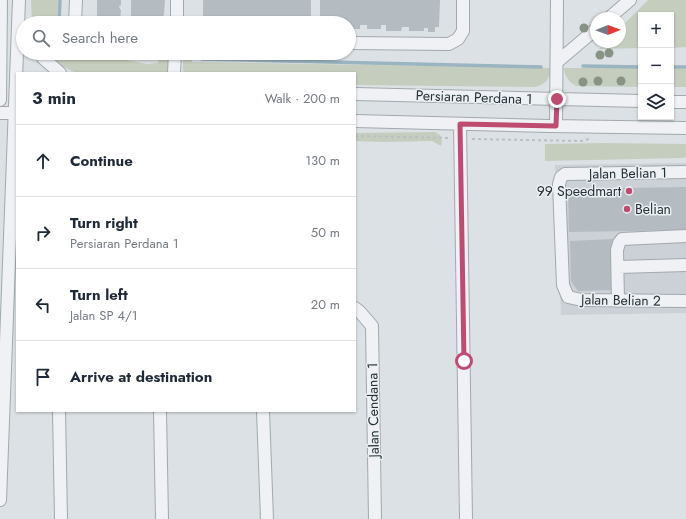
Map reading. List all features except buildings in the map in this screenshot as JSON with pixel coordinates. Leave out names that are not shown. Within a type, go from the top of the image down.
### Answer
[{"type":"street","points":[[0,100],[1,0]]},
{"type":"street","points":[[18,0],[20,16]]},
{"type":"street","points":[[75,16],[76,0]]},
{"type":"street","points":[[177,0],[177,16]]},
{"type":"street","points":[[356,43],[449,44],[458,39],[463,31],[463,0]]},
{"type":"street","points":[[556,126],[558,62],[557,0]]},
{"type":"street","points":[[616,12],[630,0]]},
{"type":"street","points":[[558,62],[590,35]]},
{"type":"street","points":[[17,72],[18,60]]},
{"type":"street","points":[[45,60],[59,72]]},
{"type":"street","points":[[174,72],[175,60]]},
{"type":"street","points":[[0,88],[16,89],[14,175],[0,500]]},
{"type":"street","name":"Persiaran Perdana 1","points":[[356,94],[638,101]]},
{"type":"street","points":[[674,102],[686,102]]},
{"type":"street","points":[[0,113],[16,113]]},
{"type":"street","name":"Persiaran Perdana 1","points":[[356,121],[686,128]]},
{"type":"street","points":[[460,124],[466,519]]},
{"type":"street","name":"Jalan Belian 1","points":[[564,287],[559,184],[561,177],[565,174],[686,172]]},
{"type":"street","points":[[618,301],[618,250],[619,243],[622,239],[686,236]]},
{"type":"street","points":[[618,267],[686,265]]},
{"type":"street","name":"Jalan Belian 2","points":[[564,287],[568,297],[582,300],[686,301]]},
{"type":"street","name":"Jalan Cendana 1","points":[[356,309],[372,326],[375,519]]},
{"type":"street","points":[[59,412],[61,519]]},
{"type":"street","points":[[160,412],[162,519]]},
{"type":"street","points":[[263,412],[267,519]]},
{"type":"path","points":[[356,136],[581,141],[591,139]]},
{"type":"shaded area","name":"Belian","points":[[686,163],[686,313],[561,315],[555,165]]},
{"type":"green space","points":[[31,0],[58,0],[57,16],[32,16]]},
{"type":"green space","points":[[648,0],[686,0],[686,47],[674,48],[674,12],[638,12],[638,48],[599,49],[626,48],[626,22]]},
{"type":"green space","points":[[55,60],[127,60],[147,64],[158,63],[158,60],[169,60],[167,72],[74,72],[62,66]]},
{"type":"green space","points":[[183,60],[192,60],[192,62],[551,68],[546,81],[542,85],[535,87],[356,85],[356,72],[184,72]]},
{"type":"green space","points":[[564,68],[638,68],[638,87],[576,86],[567,78]]},
{"type":"green space","points":[[674,68],[686,69],[686,87],[674,87]]},
{"type":"green space","points":[[435,132],[440,135],[442,141],[441,146],[432,141],[356,141],[356,133]]},
{"type":"green space","points":[[545,144],[686,144],[686,157],[545,161]]},
{"type":"waterway","points":[[59,16],[60,0]]},
{"type":"waterway","points":[[244,60],[541,67]]},
{"type":"waterway","points":[[583,66],[638,67]]},
{"type":"waterway","points":[[674,67],[686,67]]},
{"type":"place","name":"99 Speedmart","points":[[629,191]]},
{"type":"place","name":"Belian","points":[[627,209]]},
{"type":"route","points":[[464,361],[460,124],[556,126],[557,99]]}]
